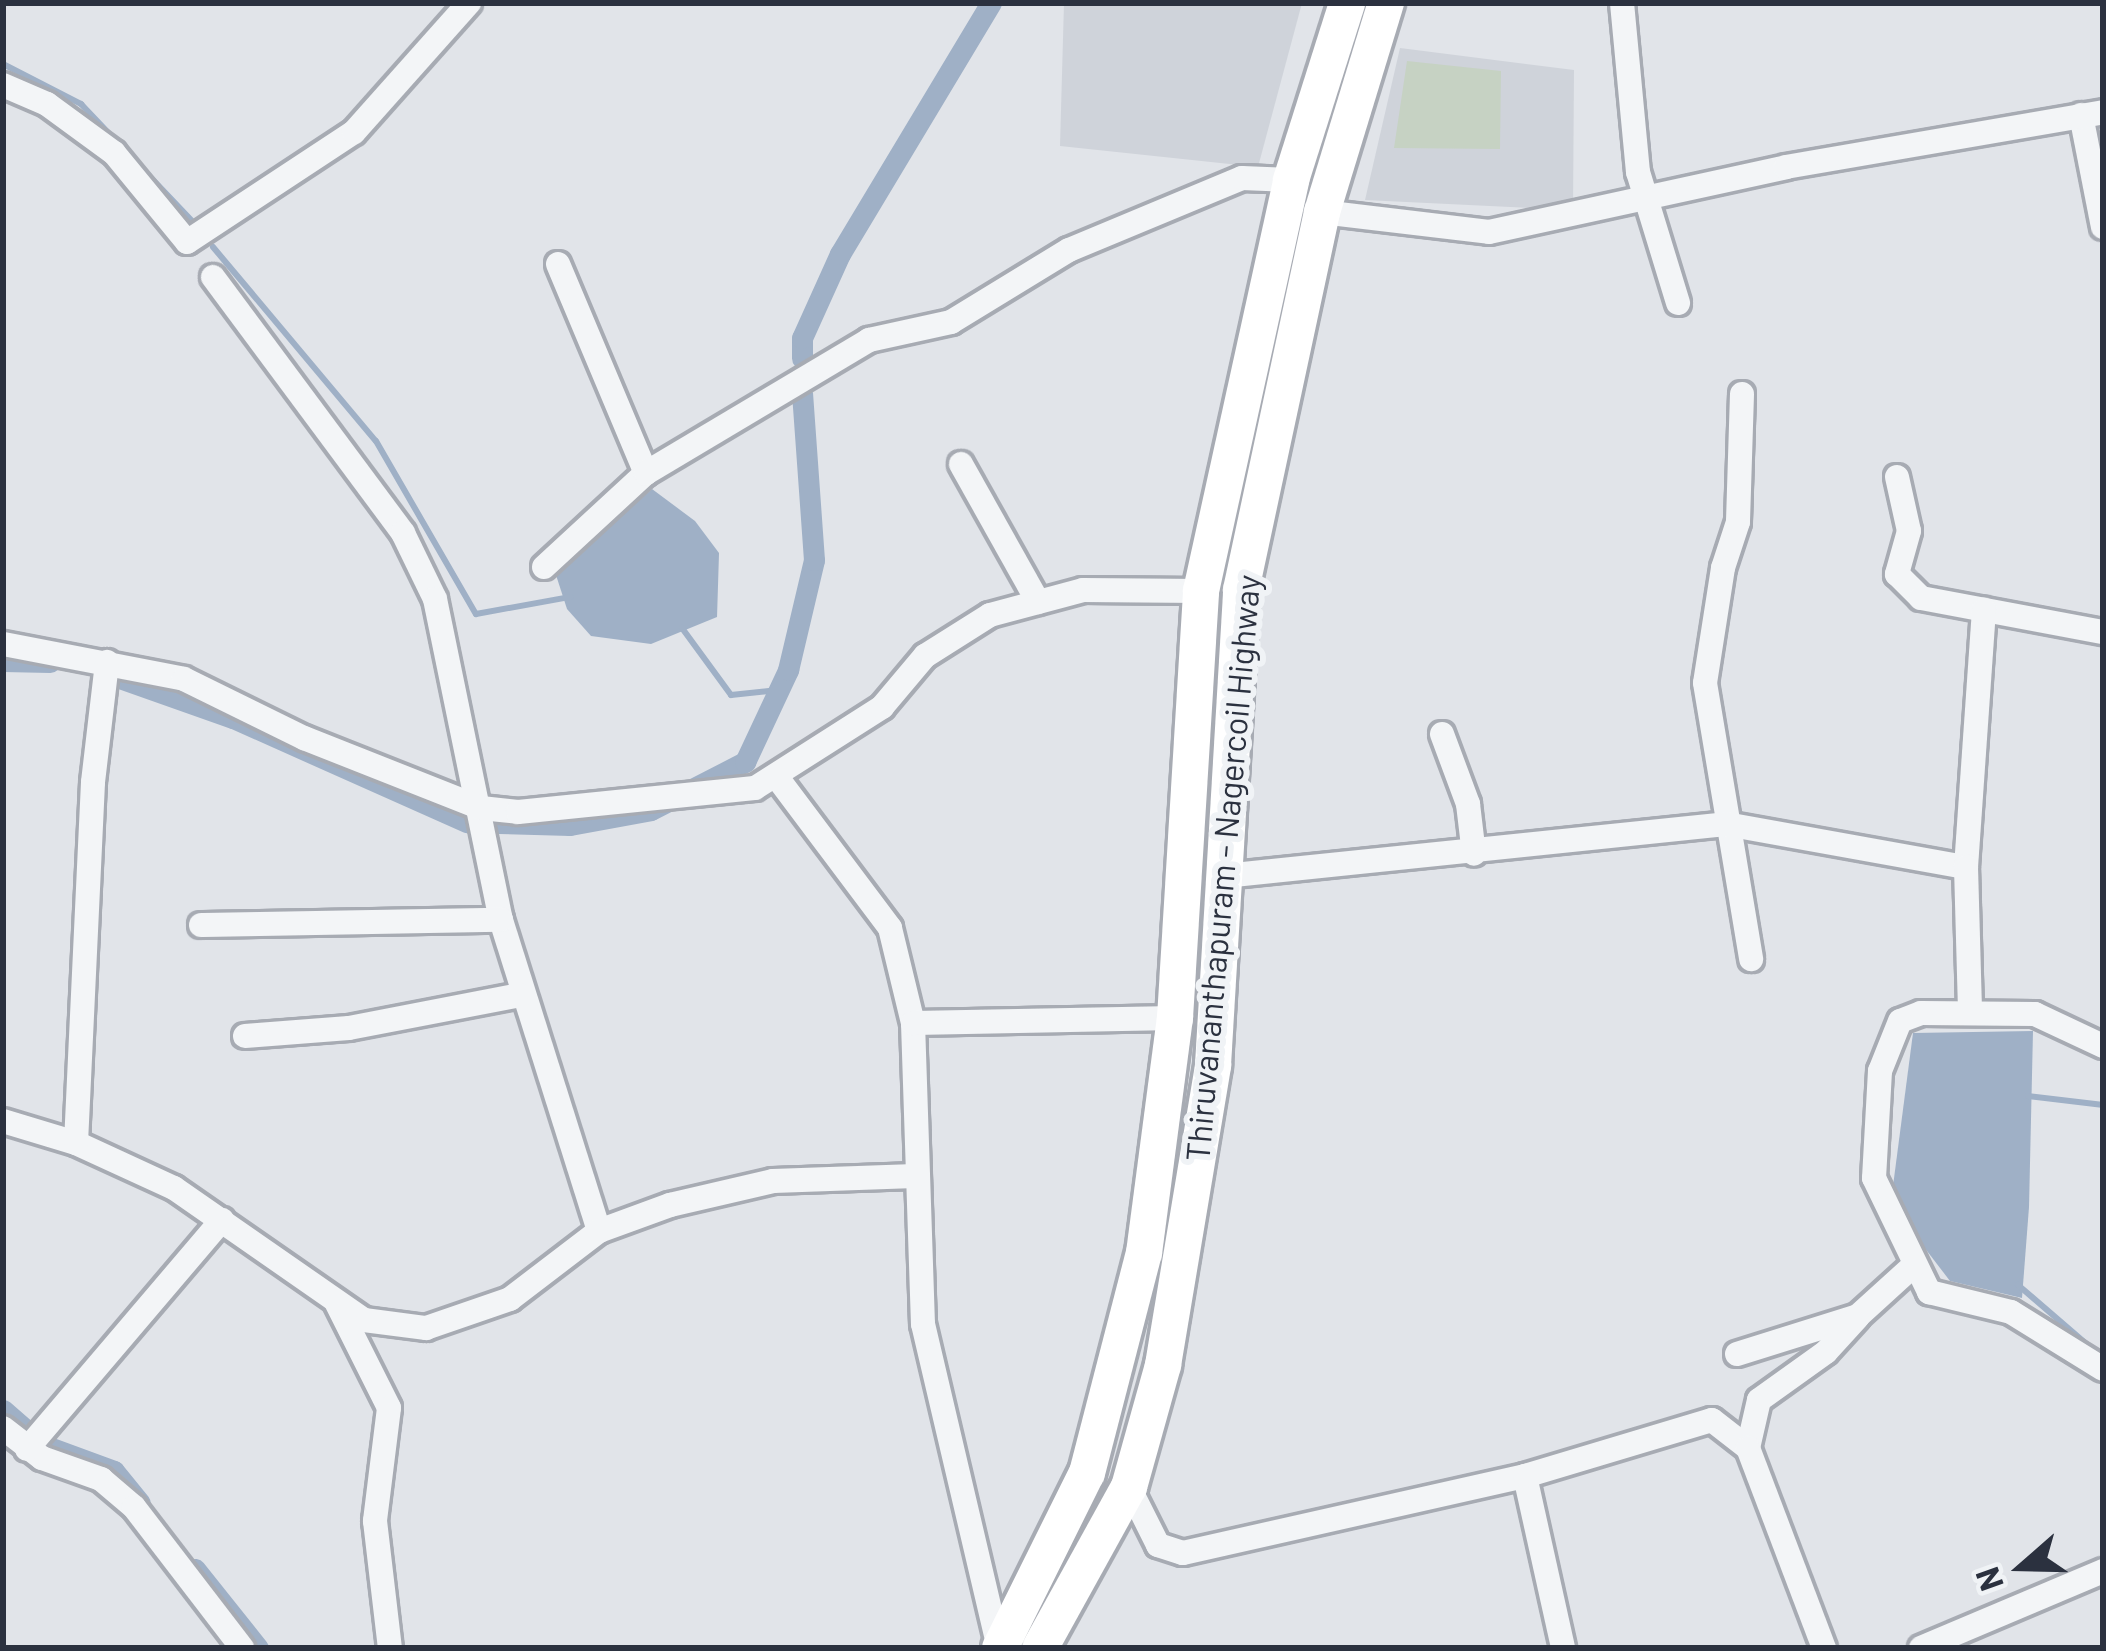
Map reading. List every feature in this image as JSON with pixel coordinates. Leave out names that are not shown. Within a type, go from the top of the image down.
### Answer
[{"type":"main road","name":"Thiruvananthapuram - Nagercoil Highway","points":[[999,1648],[1106,1420],[1144,1253],[1175,1018],[1201,591],[1291,179],[1347,3]]},
{"type":"main road","name":"Thiruvananthapuram - Nagercoil Highway","points":[[1040,1648],[1129,1487],[1163,1365],[1200,1170],[1241,590],[1322,212],[1386,3]]},
{"type":"street","points":[[3,85],[46,104],[114,153],[187,242],[354,132],[469,3]]},
{"type":"street","points":[[1622,3],[1645,195],[1678,303]]},
{"type":"street","points":[[1322,212],[1489,232],[1645,195],[2092,113],[2103,227]]},
{"type":"street","points":[[544,567],[646,473],[868,340],[950,322],[1069,250],[1242,178],[1291,179]]},
{"type":"street","points":[[558,265],[646,473]]},
{"type":"street","points":[[213,277],[403,533],[435,599],[501,920],[599,1231]]},
{"type":"street","points":[[1742,394],[1738,522],[1723,568],[1705,683],[1751,958]]},
{"type":"street","points":[[961,464],[1038,602]]},
{"type":"street","points":[[1897,477],[1909,531],[1897,574],[1921,598],[2103,632]]},
{"type":"street","points":[[3,644],[184,679],[304,738],[481,808],[628,805],[755,788],[882,707],[946,640],[1038,602],[1103,588],[1201,591]]},
{"type":"street","points":[[1970,1012],[1966,867],[1984,610]]},
{"type":"street","points":[[76,1143],[92,782],[107,662]]},
{"type":"street","points":[[1442,734],[1468,804],[1474,854]]},
{"type":"street","points":[[776,776],[890,928],[913,1023],[923,1324],[999,1648]]},
{"type":"street","points":[[1224,875],[1474,854],[1726,824],[1966,867]]},
{"type":"street","points":[[202,925],[501,920]]},
{"type":"street","points":[[245,1036],[349,1028],[521,994]]},
{"type":"street","points":[[2103,1046],[2035,1014],[1922,1013],[1900,1021],[1887,1037],[1874,1178],[1912,1267],[1929,1292],[2012,1312],[2103,1369]]},
{"type":"street","points":[[913,1023],[1175,1018]]},
{"type":"street","points":[[3,1120],[76,1143],[222,1220],[364,1320],[426,1328],[510,1299],[599,1231],[773,1181],[915,1176]]},
{"type":"street","points":[[27,1449],[222,1220]]},
{"type":"street","points":[[1748,1448],[1760,1400],[1826,1352],[1912,1267]]},
{"type":"street","points":[[335,1301],[389,1408],[375,1521],[390,1648]]},
{"type":"street","points":[[1737,1354],[1858,1316]]},
{"type":"street","points":[[1129,1487],[1166,1554],[1525,1476],[1688,1423],[1730,1428],[1748,1448],[1824,1648]]},
{"type":"street","points":[[3,1428],[27,1449],[101,1479],[134,1508],[242,1648]]},
{"type":"street","points":[[1525,1476],[1563,1648]]},
{"type":"street","points":[[1921,1648],[2103,1571]]},
{"type":"shaded area","points":[[1064,3],[1302,3],[1258,167],[1060,146]]},
{"type":"shaded area","points":[[1400,48],[1574,70],[1573,210],[1365,200]]},
{"type":"green space","points":[[1407,61],[1501,71],[1500,149],[1394,148]]},
{"type":"water","points":[[652,489],[695,521],[719,553],[717,617],[651,644],[591,636],[567,609],[555,572]]},
{"type":"water","points":[[2033,1031],[2022,1298],[1950,1281],[1904,1221],[1893,1186],[1913,1033]]},
{"type":"waterway","points":[[802,358],[802,338],[840,254],[991,3]]},
{"type":"waterway","points":[[3,64],[81,104],[191,220]]},
{"type":"waterway","points":[[213,247],[376,441],[476,614],[570,597]]},
{"type":"waterway","points":[[499,823],[570,825],[651,810],[745,762],[788,670],[814,560],[802,393]]},
{"type":"waterway","points":[[682,628],[731,695],[778,690]]},
{"type":"waterway","points":[[3,661],[50,662]]},
{"type":"waterway","points":[[117,677],[233,718],[467,822]]},
{"type":"waterway","points":[[2028,1096],[2103,1105]]},
{"type":"waterway","points":[[2018,1285],[2090,1347]]},
{"type":"waterway","points":[[3,1410],[26,1430]]},
{"type":"waterway","points":[[49,1447],[114,1471],[140,1503]]},
{"type":"waterway","points":[[195,1569],[258,1648]]}]
